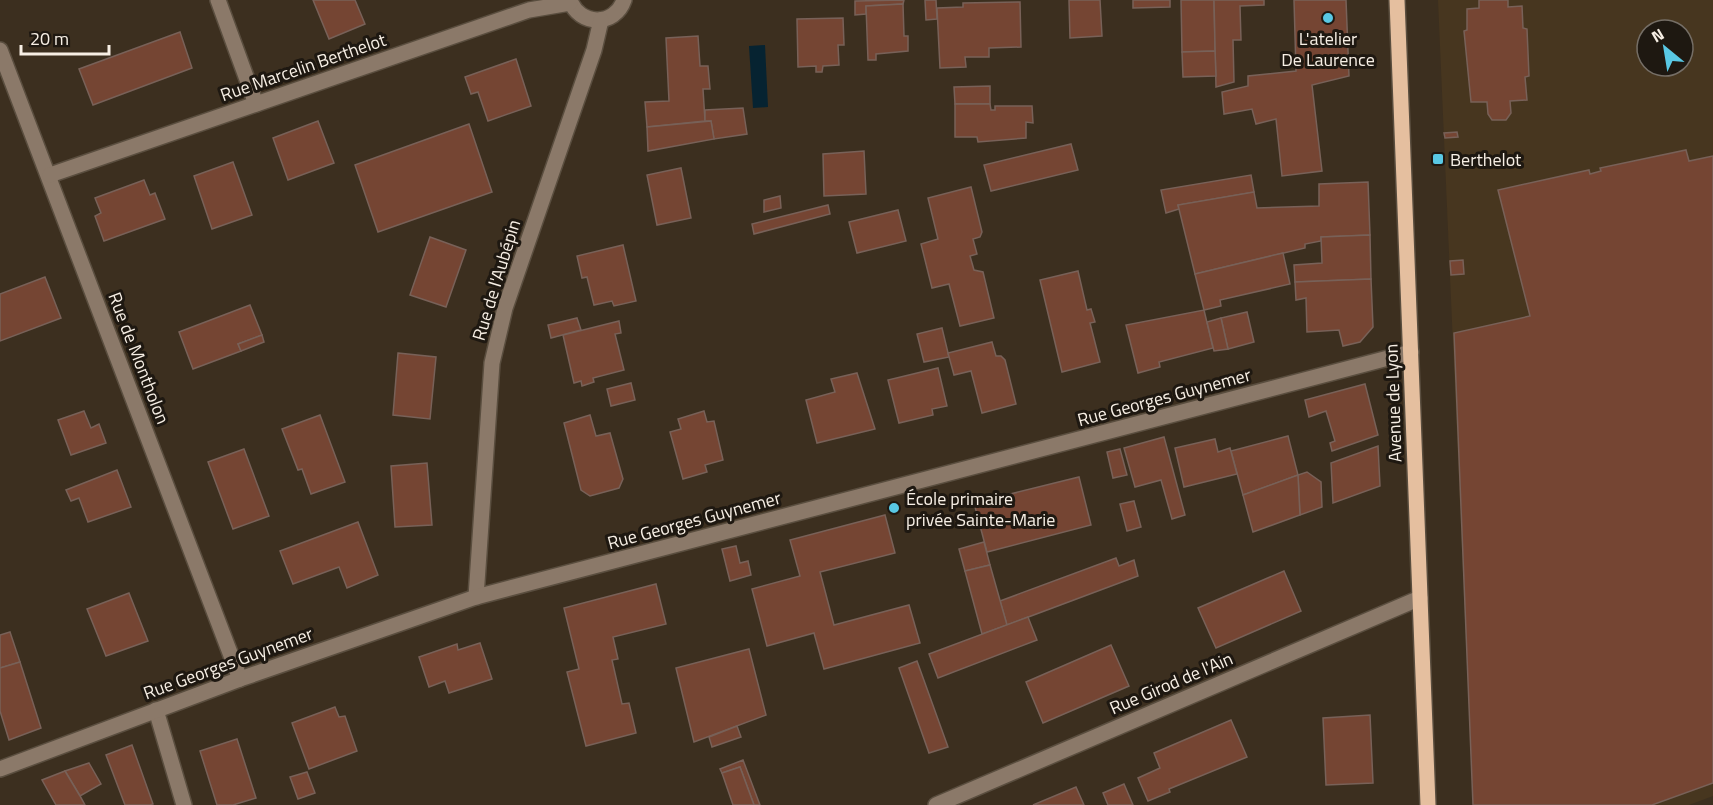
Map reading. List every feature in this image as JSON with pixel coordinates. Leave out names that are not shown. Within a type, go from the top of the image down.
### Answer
[{"type":"main road","name":"Avenue de Lyon","points":[[1397,0],[1428,805]]},
{"type":"street","points":[[218,0],[256,104]]},
{"type":"street","points":[[570,1],[583,18],[601,20],[618,11],[624,0]]},
{"type":"street","name":"Rue Marcelin Berthelot","points":[[50,175],[529,10],[570,1]]},
{"type":"street","name":"Rue de l'Aubépin","points":[[476,597],[492,363],[505,308],[594,50],[601,20]]},
{"type":"street","name":"Rue de Montholon","points":[[0,50],[50,175],[240,679]]},
{"type":"street","name":"Rue Georges Guynemer","points":[[0,769],[240,679],[476,597],[1411,352]]},
{"type":"street","name":"Rue Girod de l'Ain","points":[[936,805],[1420,598]]},
{"type":"street","points":[[156,710],[183,805]]},
{"type":"shaded area","points":[[1438,0],[1713,0],[1713,796],[1689,805],[1473,805]]},
{"type":"water","points":[[765,45],[768,107],[753,108],[749,46]]},
{"type":"building","points":[[313,0],[355,0],[365,24],[329,39]]},
{"type":"building","points":[[904,0],[903,4],[866,6],[866,14],[855,15],[855,1]]},
{"type":"building","points":[[925,0],[936,0],[937,19],[926,20]]},
{"type":"building","points":[[1069,0],[1100,0],[1102,36],[1070,38]]},
{"type":"building","points":[[1133,0],[1170,0],[1170,7],[1133,8]]},
{"type":"building","points":[[1181,0],[1214,0],[1215,51],[1182,52]]},
{"type":"building","points":[[1214,0],[1264,0],[1264,5],[1240,6],[1241,40],[1233,40],[1234,82],[1216,87]]},
{"type":"building","points":[[1294,0],[1346,0],[1349,76],[1312,85],[1322,171],[1282,176],[1276,119],[1256,124],[1252,109],[1224,114],[1222,92],[1248,86],[1248,76],[1296,71]]},
{"type":"building","points":[[1479,0],[1508,0],[1508,7],[1522,6],[1523,28],[1527,29],[1529,76],[1525,77],[1527,100],[1510,101],[1511,113],[1506,120],[1492,120],[1488,114],[1487,102],[1471,102],[1464,31],[1467,30],[1467,9],[1479,8]]},
{"type":"building","points":[[1020,2],[1021,47],[989,48],[989,57],[965,57],[966,67],[940,68],[937,8],[963,7],[963,3]]},
{"type":"building","points":[[903,4],[904,36],[908,36],[908,51],[876,54],[876,60],[868,60],[866,6]]},
{"type":"building","points":[[843,18],[844,45],[838,45],[839,65],[823,66],[822,72],[816,72],[816,66],[798,67],[797,19]]},
{"type":"building","points":[[180,32],[192,68],[93,105],[79,69]]},
{"type":"building","points":[[698,36],[700,66],[708,66],[710,89],[703,89],[705,121],[647,127],[645,102],[669,101],[666,38]]},
{"type":"building","points":[[1215,51],[1216,76],[1183,77],[1182,52]]},
{"type":"building","points":[[516,59],[531,106],[488,121],[478,92],[471,94],[465,77]]},
{"type":"building","points":[[990,86],[990,104],[955,104],[954,87]]},
{"type":"building","points":[[955,104],[990,104],[991,110],[995,110],[995,106],[1032,106],[1033,123],[1026,122],[1026,138],[978,142],[977,137],[955,137]]},
{"type":"building","points":[[743,108],[747,134],[714,139],[711,121],[705,121],[705,110]]},
{"type":"building","points":[[318,121],[334,163],[288,180],[273,138]]},
{"type":"building","points":[[711,121],[714,139],[648,151],[647,127]]},
{"type":"building","points":[[469,124],[492,192],[378,232],[355,165]]},
{"type":"building","points":[[1457,132],[1458,137],[1445,138],[1444,133]]},
{"type":"building","points":[[1071,144],[1078,170],[991,191],[984,165]]},
{"type":"building","points":[[1686,150],[1689,161],[1713,156],[1713,783],[1652,805],[1473,805],[1454,333],[1530,316],[1498,190],[1589,170],[1590,174],[1601,171],[1600,168]]},
{"type":"building","points":[[864,151],[866,194],[824,196],[823,154]]},
{"type":"building","points":[[233,162],[252,215],[212,229],[194,176]]},
{"type":"building","points":[[681,168],[691,218],[657,225],[647,175]]},
{"type":"building","points":[[1251,175],[1254,192],[1178,205],[1179,209],[1166,213],[1161,190]]},
{"type":"building","points":[[144,180],[150,195],[155,193],[165,219],[104,241],[95,216],[101,213],[95,198]]},
{"type":"building","points":[[1368,182],[1370,235],[1321,237],[1321,241],[1305,244],[1305,248],[1195,274],[1178,205],[1254,192],[1257,208],[1319,206],[1319,184]]},
{"type":"building","points":[[971,187],[982,232],[980,237],[973,239],[977,254],[970,256],[974,270],[983,272],[994,318],[960,326],[949,284],[932,288],[921,244],[938,239],[928,198]]},
{"type":"building","points":[[780,196],[781,208],[764,212],[764,200]]},
{"type":"building","points":[[828,205],[830,214],[754,234],[752,224]]},
{"type":"building","points":[[898,210],[906,241],[857,253],[849,222]]},
{"type":"building","points":[[1370,235],[1371,279],[1295,282],[1294,265],[1322,263],[1321,237]]},
{"type":"building","points":[[430,237],[466,250],[446,307],[410,295]]},
{"type":"building","points":[[623,245],[636,301],[614,306],[612,301],[594,305],[587,277],[582,278],[577,256]]},
{"type":"building","points":[[1283,253],[1290,284],[1220,300],[1221,306],[1204,310],[1195,274]]},
{"type":"building","points":[[1463,260],[1464,274],[1451,275],[1450,261]]},
{"type":"building","points":[[1078,271],[1087,310],[1091,309],[1095,322],[1090,323],[1100,362],[1062,372],[1040,280]]},
{"type":"building","points":[[45,277],[61,318],[0,341],[0,294]]},
{"type":"building","points":[[1371,279],[1373,327],[1360,342],[1343,346],[1339,330],[1307,332],[1306,298],[1296,300],[1295,282]]},
{"type":"building","points":[[250,305],[262,335],[238,344],[241,351],[193,369],[179,332]]},
{"type":"building","points":[[1204,310],[1213,348],[1159,362],[1160,367],[1138,373],[1126,325]]},
{"type":"building","points":[[1247,312],[1254,342],[1228,349],[1221,318]]},
{"type":"building","points":[[577,318],[581,330],[551,338],[548,325]]},
{"type":"building","points":[[1221,318],[1228,349],[1214,351],[1207,322]]},
{"type":"building","points":[[619,321],[621,333],[615,334],[624,370],[593,378],[594,382],[582,386],[581,381],[574,383],[563,335]]},
{"type":"building","points":[[942,328],[949,357],[924,362],[917,334]]},
{"type":"building","points":[[262,335],[264,342],[241,351],[238,344]]},
{"type":"building","points":[[992,342],[996,356],[1001,356],[1005,360],[1016,404],[982,413],[971,371],[954,375],[948,353]]},
{"type":"building","points":[[398,353],[436,357],[430,419],[393,415]]},
{"type":"building","points":[[938,368],[947,406],[932,409],[933,415],[899,423],[888,380]]},
{"type":"building","points":[[857,373],[875,429],[817,443],[806,400],[835,392],[831,379]]},
{"type":"building","points":[[631,383],[635,400],[611,406],[607,389]]},
{"type":"building","points":[[1365,384],[1378,435],[1332,451],[1330,443],[1335,441],[1326,411],[1309,417],[1305,400]]},
{"type":"building","points":[[84,411],[91,428],[99,424],[106,443],[71,455],[58,420]]},
{"type":"building","points":[[704,411],[707,422],[714,421],[723,460],[705,465],[707,472],[683,479],[670,432],[681,429],[678,419]]},
{"type":"building","points":[[320,415],[345,482],[311,494],[302,469],[298,470],[282,429]]},
{"type":"building","points":[[590,415],[596,436],[610,433],[623,479],[619,488],[590,496],[581,490],[564,423]]},
{"type":"building","points":[[1288,436],[1298,475],[1243,495],[1231,451]]},
{"type":"building","points":[[1164,437],[1185,515],[1172,519],[1161,480],[1135,487],[1124,448]]},
{"type":"building","points":[[1215,439],[1218,452],[1230,448],[1237,474],[1184,487],[1175,448]]},
{"type":"building","points":[[1378,446],[1380,486],[1333,503],[1331,463]]},
{"type":"building","points":[[244,449],[269,516],[233,529],[208,462]]},
{"type":"building","points":[[1120,449],[1127,475],[1113,478],[1107,452]]},
{"type":"building","points":[[427,463],[432,525],[395,527],[391,466]]},
{"type":"building","points":[[117,470],[131,507],[88,522],[79,498],[71,501],[66,490]]},
{"type":"building","points":[[1307,472],[1321,482],[1322,507],[1300,515],[1298,475]]},
{"type":"building","points":[[1298,475],[1300,515],[1253,532],[1243,495]]},
{"type":"building","points":[[1079,477],[1091,525],[987,552],[974,503]]},
{"type":"building","points":[[1134,501],[1141,527],[1127,531],[1120,504]]},
{"type":"building","points":[[885,515],[895,553],[820,572],[834,625],[909,605],[920,643],[824,669],[814,633],[767,646],[752,589],[800,576],[790,540]]},
{"type":"building","points":[[358,522],[378,575],[347,588],[339,567],[293,584],[280,551]]},
{"type":"building","points":[[984,542],[990,565],[965,571],[959,549]]},
{"type":"building","points":[[736,546],[740,563],[748,561],[751,575],[730,581],[722,549]]},
{"type":"building","points":[[1116,558],[1119,566],[1134,560],[1138,576],[1007,625],[1000,601]]},
{"type":"building","points":[[990,565],[1007,625],[982,634],[965,571]]},
{"type":"building","points":[[1284,571],[1301,611],[1216,648],[1198,608]]},
{"type":"building","points":[[656,584],[666,624],[613,637],[618,659],[612,660],[622,704],[629,703],[636,733],[586,746],[567,672],[579,669],[564,608]]},
{"type":"building","points":[[129,593],[148,641],[106,656],[87,609]]},
{"type":"building","points":[[1028,617],[1037,640],[938,678],[929,654]]},
{"type":"building","points":[[10,632],[20,662],[0,668],[0,635]]},
{"type":"building","points":[[480,643],[492,679],[449,693],[445,681],[429,687],[419,657],[457,644],[458,650]]},
{"type":"building","points":[[1111,645],[1129,686],[1043,723],[1026,682]]},
{"type":"building","points":[[749,649],[766,715],[694,742],[676,668]]},
{"type":"building","points":[[917,661],[948,747],[929,753],[899,668]]},
{"type":"building","points":[[20,662],[41,728],[9,740],[0,711],[0,668]]},
{"type":"building","points":[[335,707],[339,717],[345,716],[357,751],[309,769],[292,723]]},
{"type":"building","points":[[1370,715],[1373,783],[1326,785],[1323,718]]},
{"type":"building","points":[[1231,720],[1247,757],[1169,789],[1170,792],[1148,801],[1138,778],[1160,768],[1154,753]]},
{"type":"building","points":[[737,726],[741,737],[712,747],[709,737]]},
{"type":"building","points":[[237,739],[256,798],[233,805],[217,805],[200,751]]},
{"type":"building","points":[[132,745],[153,804],[150,805],[125,805],[106,755]]},
{"type":"building","points":[[743,760],[760,805],[754,805],[740,767],[722,773],[720,769]]},
{"type":"building","points":[[89,763],[101,784],[80,796],[65,771]]},
{"type":"building","points":[[740,767],[754,805],[733,805],[722,773]]},
{"type":"building","points":[[65,771],[85,805],[56,805],[42,780]]},
{"type":"building","points":[[307,772],[315,793],[298,799],[290,777]]},
{"type":"building","points":[[1124,784],[1133,805],[1108,805],[1103,793]]},
{"type":"building","points":[[1076,787],[1084,805],[1033,805]]},
{"type":"place","name":"L'atelier De Laurence","points":[[1328,18]]},
{"type":"place","name":"Berthelot","points":[[1438,159]]},
{"type":"place","name":"École primaire privée Sainte-Marie","points":[[894,508]]}]
